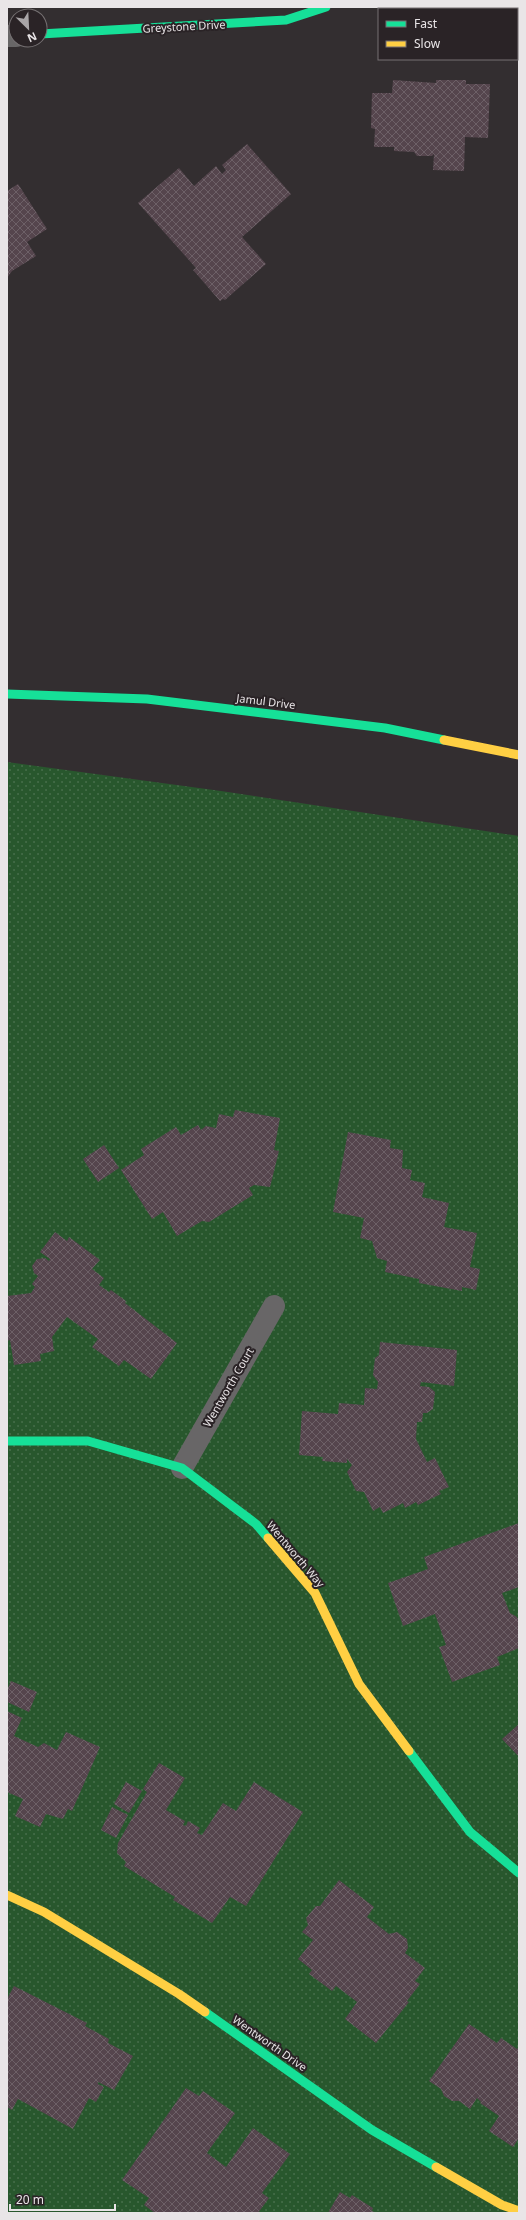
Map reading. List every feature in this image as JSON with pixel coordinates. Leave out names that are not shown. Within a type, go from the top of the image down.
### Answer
[{"type":"street","name":"Greystone Drive","points":[[48,34],[286,20],[326,7]]},
{"type":"street","name":"Jamul Drive","points":[[7,694],[147,699],[385,728],[519,755]]},
{"type":"street","name":"Wentworth Court","points":[[182,1468],[274,1306]]},
{"type":"street","name":"Wentworth Way","points":[[7,1441],[88,1441],[182,1468],[256,1524],[315,1593],[359,1684],[470,1832],[519,1873]]},
{"type":"street","name":"Wentworth Drive","points":[[7,1895],[44,1912],[180,1994],[372,2130],[502,2205],[519,2211]]},
{"type":"green space","points":[[7,762],[221,791],[519,836],[519,2213],[7,2213]]},
{"type":"building","points":[[393,80],[436,83],[436,80],[466,80],[466,84],[490,84],[488,138],[465,137],[464,171],[433,170],[434,154],[432,156],[417,156],[414,152],[394,151],[394,147],[374,147],[375,129],[371,128],[372,93],[392,93]]},
{"type":"building","points":[[247,144],[291,194],[242,237],[266,264],[225,300],[223,299],[220,301],[193,270],[196,268],[138,203],[179,168],[194,186],[216,166],[222,174],[226,170],[222,165]]},
{"type":"building","points":[[18,184],[47,229],[27,242],[36,256],[12,271],[7,278],[7,191]]},
{"type":"building","points":[[235,1110],[280,1118],[274,1150],[279,1151],[270,1187],[254,1185],[249,1188],[253,1195],[209,1222],[202,1221],[177,1236],[163,1212],[152,1219],[121,1170],[144,1155],[141,1149],[176,1127],[181,1135],[198,1125],[201,1130],[206,1126],[216,1128],[219,1114],[233,1117]]},
{"type":"building","points":[[348,1132],[391,1140],[390,1148],[403,1150],[402,1168],[412,1170],[410,1180],[425,1183],[422,1197],[449,1203],[444,1227],[477,1233],[470,1267],[480,1269],[476,1290],[462,1287],[462,1291],[419,1283],[419,1279],[385,1272],[387,1261],[377,1258],[372,1241],[360,1238],[364,1218],[333,1212]]},
{"type":"building","points":[[104,1145],[119,1168],[98,1182],[83,1159]]},
{"type":"building","points":[[55,1232],[67,1241],[69,1237],[100,1260],[92,1269],[104,1278],[99,1285],[109,1292],[111,1290],[126,1301],[125,1303],[177,1343],[151,1379],[124,1360],[119,1366],[92,1347],[98,1339],[67,1317],[52,1337],[54,1351],[40,1354],[41,1361],[14,1365],[10,1340],[7,1341],[7,1296],[31,1293],[35,1287],[32,1284],[38,1276],[34,1273],[32,1266],[37,1259],[45,1258],[49,1261],[50,1259],[40,1252]]},
{"type":"building","points":[[380,1342],[457,1350],[454,1386],[421,1382],[420,1386],[429,1387],[435,1392],[433,1409],[427,1413],[423,1413],[422,1422],[417,1422],[416,1439],[427,1462],[435,1458],[449,1487],[439,1491],[441,1494],[418,1505],[416,1502],[405,1508],[403,1503],[383,1513],[380,1507],[373,1511],[364,1492],[356,1491],[347,1472],[352,1465],[347,1459],[347,1463],[322,1461],[323,1457],[299,1455],[302,1411],[338,1414],[339,1403],[364,1405],[365,1388],[377,1389],[378,1382],[373,1375],[375,1358],[379,1355]]},
{"type":"building","points":[[519,1523],[519,1587],[502,1593],[510,1613],[517,1617],[519,1621],[519,1648],[497,1657],[500,1665],[452,1682],[439,1647],[446,1645],[435,1614],[403,1626],[388,1583],[428,1569],[424,1557]]},
{"type":"building","points":[[11,1681],[37,1692],[29,1712],[7,1702],[7,1690]]},
{"type":"building","points":[[7,1711],[22,1718],[14,1736],[38,1747],[44,1743],[57,1750],[66,1732],[100,1747],[72,1811],[68,1809],[63,1819],[46,1814],[40,1827],[15,1816],[23,1799],[7,1792]]},
{"type":"building","points":[[519,1724],[519,1757],[502,1739]]},
{"type":"building","points":[[159,1763],[185,1778],[166,1810],[185,1821],[183,1825],[186,1826],[188,1821],[200,1828],[197,1833],[202,1835],[223,1803],[236,1811],[254,1782],[303,1812],[246,1906],[230,1897],[212,1923],[173,1900],[175,1897],[124,1866],[126,1862],[117,1853],[118,1843],[147,1792],[143,1789]]},
{"type":"building","points":[[126,1782],[142,1791],[129,1813],[114,1804]]},
{"type":"building","points":[[112,1807],[128,1815],[116,1838],[101,1830]]},
{"type":"building","points":[[339,1880],[374,1907],[367,1917],[389,1934],[397,1932],[407,1939],[408,1948],[405,1953],[425,1968],[415,1981],[420,1984],[407,2001],[409,2002],[376,2043],[345,2019],[357,2002],[336,1986],[332,1991],[309,1974],[312,1970],[298,1959],[313,1940],[302,1932],[308,1925],[306,1918],[316,1906],[320,1906]]},
{"type":"building","points":[[14,1986],[87,2023],[85,2026],[109,2039],[108,2043],[133,2056],[114,2090],[98,2082],[98,2084],[104,2087],[96,2102],[89,2098],[73,2129],[18,2099],[12,2110],[7,2107],[7,1999]]},
{"type":"building","points":[[469,2024],[497,2043],[501,2038],[517,2049],[519,2046],[519,2138],[513,2147],[489,2131],[499,2116],[480,2103],[481,2102],[477,2098],[470,2109],[459,2101],[452,2101],[444,2096],[441,2089],[429,2081]]},
{"type":"building","points":[[186,2088],[199,2096],[203,2091],[235,2113],[207,2153],[226,2167],[253,2128],[290,2154],[262,2193],[269,2198],[258,2213],[155,2213],[144,2205],[149,2198],[122,2180]]},
{"type":"building","points":[[340,2192],[350,2198],[352,2195],[373,2208],[372,2211],[377,2213],[328,2213]]},
{"type":"traffic: fast","points":[[48,34],[286,20],[326,7]]},
{"type":"traffic: fast","points":[[7,694],[147,699],[385,728],[444,740]]},
{"type":"traffic: fast","points":[[7,1441],[88,1441],[182,1468],[256,1524],[268,1538]]},
{"type":"traffic: fast","points":[[409,1751],[470,1832],[519,1873]]},
{"type":"traffic: fast","points":[[205,2012],[372,2130],[436,2167]]},
{"type":"traffic: slow","points":[[444,740],[519,755]]},
{"type":"traffic: slow","points":[[268,1538],[315,1593],[359,1684],[409,1751]]},
{"type":"traffic: slow","points":[[7,1895],[44,1912],[179,1994],[205,2012]]},
{"type":"traffic: slow","points":[[436,2167],[502,2205],[519,2211]]}]
